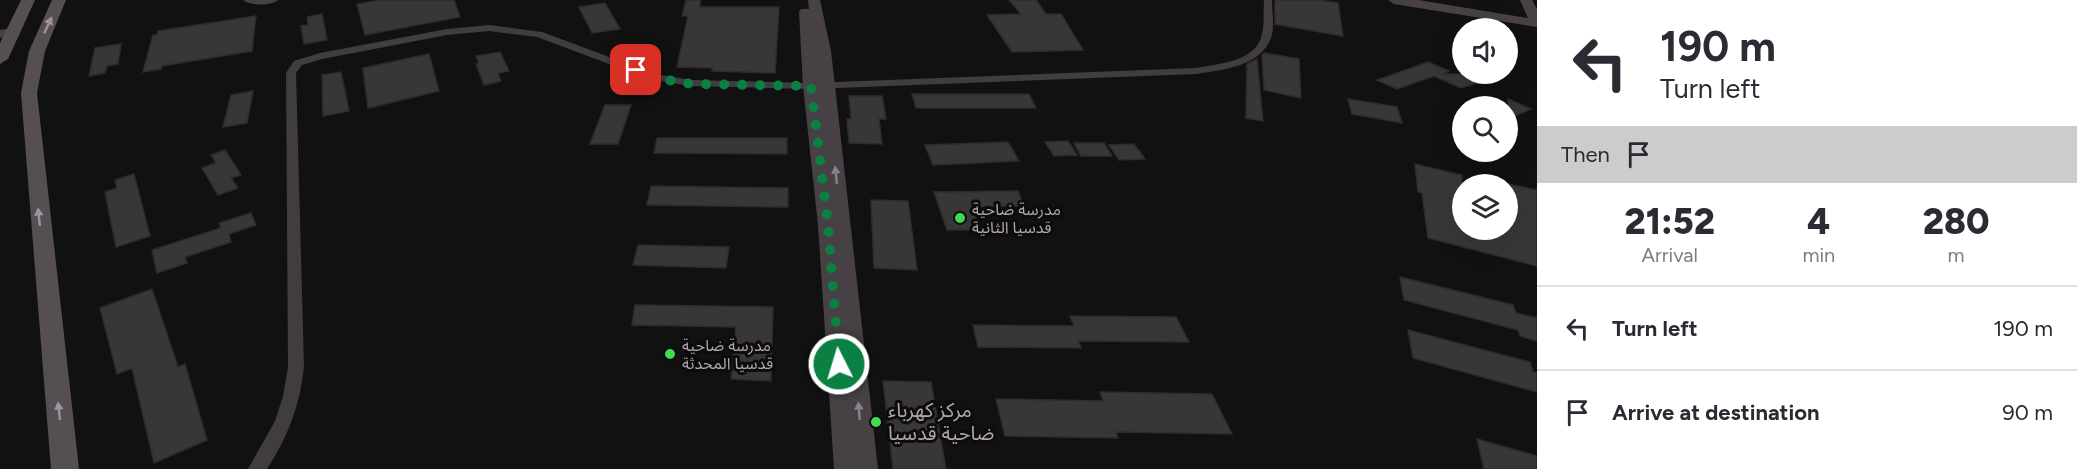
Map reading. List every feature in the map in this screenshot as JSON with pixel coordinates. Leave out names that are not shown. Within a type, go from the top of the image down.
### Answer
[{"type":"main road","points":[[0,59],[5,38],[28,0]]},
{"type":"main road","points":[[59,0],[37,51],[29,93],[65,469]]},
{"type":"street","points":[[249,0],[272,0]]},
{"type":"street","points":[[804,0],[814,24]]},
{"type":"street","points":[[814,0],[828,225],[865,469]]},
{"type":"street","points":[[257,469],[282,429],[293,396],[296,367],[291,73],[298,63],[320,56],[447,32],[506,28],[555,39],[636,70],[672,81],[714,84],[819,85],[1196,71],[1236,62],[1261,46],[1266,37],[1268,0]]},
{"type":"street","points":[[1394,0],[1536,20]]},
{"type":"street","points":[[1429,0],[1536,20]]},
{"type":"street","points":[[1526,0],[1536,20]]},
{"type":"street","points":[[845,343],[847,469]]},
{"type":"building","points":[[381,0],[454,0],[460,17],[365,35],[357,4]]},
{"type":"building","points":[[686,0],[700,0],[700,7],[779,7],[775,73],[712,71],[713,68],[677,67],[688,16],[682,16]]},
{"type":"building","points":[[1009,0],[1036,0],[1046,14],[1061,14],[1083,50],[1012,52],[987,15],[1021,14]]},
{"type":"building","points":[[1275,0],[1319,0],[1338,3],[1343,36],[1275,24]]},
{"type":"building","points":[[605,3],[620,29],[592,33],[579,7]]},
{"type":"building","points":[[322,14],[327,40],[304,44],[301,26],[308,25],[307,17]]},
{"type":"building","points":[[256,16],[252,51],[162,66],[161,69],[143,72],[153,35],[157,35],[158,31]]},
{"type":"building","points":[[121,44],[118,64],[107,66],[105,73],[89,76],[95,48]]},
{"type":"building","points":[[500,52],[509,71],[498,73],[501,81],[484,85],[476,64],[479,63],[476,56]]},
{"type":"building","points":[[1264,53],[1299,59],[1301,98],[1264,90],[1262,55]]},
{"type":"building","points":[[429,54],[439,91],[368,108],[363,68]]},
{"type":"building","points":[[1257,59],[1263,121],[1246,118],[1247,64]]},
{"type":"building","points":[[1428,62],[1449,71],[1442,74],[1452,74],[1452,84],[1434,76],[1397,89],[1377,80]]},
{"type":"building","points":[[341,72],[349,111],[323,116],[322,75]]},
{"type":"building","points":[[1452,84],[1474,84],[1461,88]]},
{"type":"building","points":[[253,91],[247,123],[223,127],[231,95]]},
{"type":"building","points":[[912,94],[1029,94],[1036,108],[916,108]]},
{"type":"building","points":[[849,96],[882,96],[886,119],[879,119],[882,144],[849,143],[847,119],[851,119]]},
{"type":"building","points":[[1348,99],[1397,107],[1402,123],[1352,114]]},
{"type":"building","points":[[1518,103],[1531,109],[1518,115]]},
{"type":"building","points":[[605,105],[631,105],[618,144],[590,144]]},
{"type":"building","points":[[657,138],[787,138],[787,154],[654,153]]},
{"type":"building","points":[[1068,141],[1077,155],[1054,156],[1045,142]]},
{"type":"building","points":[[1008,142],[1019,161],[933,165],[925,145]]},
{"type":"building","points":[[1074,143],[1104,143],[1112,156],[1081,156]]},
{"type":"building","points":[[1134,144],[1145,159],[1119,160],[1109,145]]},
{"type":"building","points":[[225,150],[241,175],[231,178],[238,188],[218,195],[202,168],[216,163],[211,155]]},
{"type":"building","points":[[1415,164],[1458,174],[1452,174],[1452,240],[1518,240],[1518,186],[1537,190],[1537,266],[1428,238],[1422,193],[1418,192]]},
{"type":"building","points":[[134,174],[150,236],[116,247],[105,192],[117,188],[115,180]]},
{"type":"building","points":[[651,186],[788,188],[788,207],[647,205]]},
{"type":"building","name":"مدرسة ضاحية قدسيا الثانية","points":[[1018,191],[1024,206],[972,207],[981,230],[947,230],[934,192]]},
{"type":"building","points":[[871,200],[908,201],[917,270],[874,268]]},
{"type":"building","points":[[251,213],[256,225],[229,234],[231,242],[185,257],[187,263],[157,273],[152,250],[221,228],[219,223]]},
{"type":"building","points":[[638,245],[729,247],[726,268],[633,265]]},
{"type":"building","points":[[1400,277],[1513,305],[1516,313],[1537,318],[1537,341],[1520,336],[1518,330],[1404,300]]},
{"type":"building","points":[[152,289],[178,367],[185,364],[207,440],[154,463],[132,368],[117,374],[100,308]]},
{"type":"building","points":[[635,305],[773,307],[771,381],[731,379],[736,327],[632,325]]},
{"type":"building","points":[[1070,316],[1176,317],[1189,342],[1078,341],[1081,348],[978,347],[973,325],[1074,326]]},
{"type":"building","points":[[1408,330],[1530,362],[1533,372],[1537,373],[1537,392],[1413,358]]},
{"type":"building","points":[[883,381],[931,382],[946,469],[893,469]]},
{"type":"building","points":[[1100,392],[1212,394],[1232,434],[1116,432],[1118,438],[1005,436],[996,399],[1103,401]]},
{"type":"building","points":[[1477,439],[1537,456],[1537,469],[1484,469]]},
{"type":"place","name":"مدرسة ضاحية قدسيا الثانية","points":[[960,218]]},
{"type":"place","name":"مدرسة ضاحية قدسيا المحدثة","points":[[670,354]]},
{"type":"place","name":"مركز كهرباء ضاحية قدسيا","points":[[876,422]]},
{"type":"route","points":[[636,70],[691,84],[811,86],[828,225],[839,364]]}]
